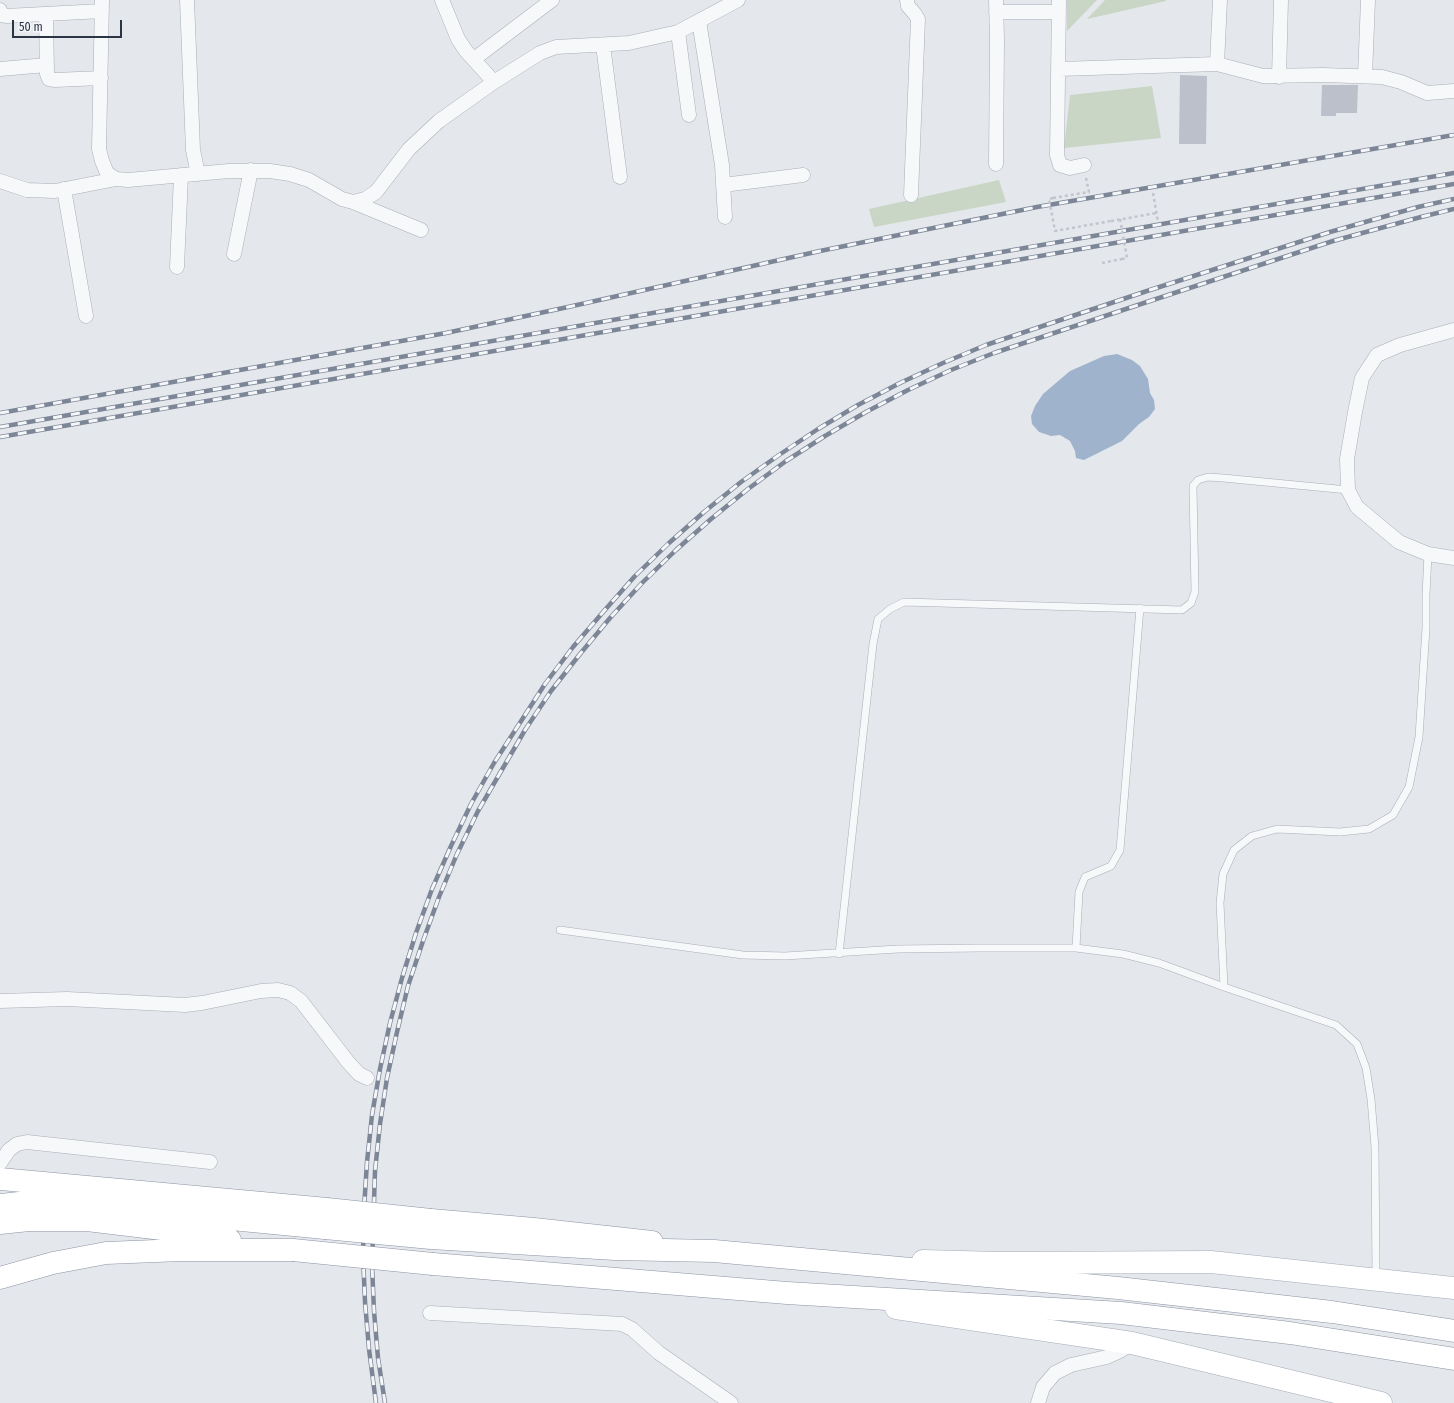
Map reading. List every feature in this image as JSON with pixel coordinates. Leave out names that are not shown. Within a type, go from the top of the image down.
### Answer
[{"type":"main road","points":[[0,1179],[326,1219],[615,1249],[714,1252],[1118,1288],[1270,1304],[1454,1331]]},
{"type":"main road","points":[[0,1205],[28,1202],[55,1202],[326,1219]]},
{"type":"main road","points":[[0,1223],[29,1220],[87,1220],[187,1232],[293,1250],[433,1264],[787,1293],[1120,1313],[1290,1333],[1454,1360]]},
{"type":"main road","points":[[0,1278],[53,1263],[106,1254],[181,1250],[293,1250]]},
{"type":"main road","points":[[790,1259],[1000,1263],[1211,1262],[1454,1288]]},
{"type":"main road","points":[[787,1293],[1132,1343],[1381,1403]]},
{"type":"street","points":[[187,0],[193,150],[197,170]]},
{"type":"street","points":[[442,0],[458,39],[466,51],[485,72]]},
{"type":"street","points":[[353,202],[365,199],[376,192],[409,149],[439,121],[552,0]]},
{"type":"street","points":[[485,72],[556,47],[630,43],[678,32],[738,0]]},
{"type":"street","points":[[908,0],[908,6],[918,20],[912,195]]},
{"type":"street","points":[[1217,64],[1220,0]]},
{"type":"street","points":[[1279,76],[1281,0]]},
{"type":"street","points":[[1365,76],[1368,0]]},
{"type":"street","points":[[0,10],[1,15],[6,16],[46,14],[102,6],[99,149],[108,171],[128,180],[181,175],[197,170],[252,170],[290,174],[309,180],[342,199],[353,202],[421,230]]},
{"type":"street","points":[[996,164],[998,40],[996,6],[1059,6],[1057,155],[1060,165],[1070,168],[1084,165]]},
{"type":"street","points":[[46,14],[47,74],[49,79],[100,78]]},
{"type":"street","points":[[699,21],[724,185],[725,217]]},
{"type":"street","points":[[678,32],[689,115]]},
{"type":"street","points":[[603,45],[620,177]]},
{"type":"street","points":[[1059,69],[1217,64],[1263,76],[1365,76],[1401,82],[1427,93],[1454,91]]},
{"type":"street","points":[[0,69],[47,65]]},
{"type":"street","points":[[234,254],[252,170]]},
{"type":"street","points":[[0,181],[27,190],[41,191],[64,189],[108,171]]},
{"type":"street","points":[[177,266],[181,175]]},
{"type":"street","points":[[724,185],[803,175]]},
{"type":"street","points":[[64,189],[86,316]]},
{"type":"street","points":[[1454,330],[1400,345],[1377,355],[1362,378],[1347,459],[1348,490],[1357,507],[1399,542],[1428,554],[1454,558]]},
{"type":"street","points":[[0,1001],[67,999],[185,1005],[202,1004],[261,991],[278,990],[290,992],[300,1000],[348,1062],[359,1074],[367,1078]]},
{"type":"street","points":[[0,1163],[9,1150],[17,1144],[27,1142],[210,1162]]},
{"type":"street","points":[[430,1313],[622,1324],[632,1328],[659,1353],[731,1403]]},
{"type":"street","points":[[1038,1403],[1044,1387],[1055,1373],[1071,1365],[1108,1357],[1132,1343]]},
{"type":"lane","points":[[839,954],[873,644],[878,619],[890,609],[904,602],[1182,610],[1191,603],[1195,592],[1193,486],[1198,480],[1208,477],[1223,478],[1348,490]]},
{"type":"lane","points":[[1224,987],[1220,904],[1223,874],[1234,850],[1252,836],[1277,829],[1340,832],[1368,829],[1393,815],[1409,788],[1419,737],[1426,628],[1428,554]]},
{"type":"lane","points":[[1076,948],[1079,892],[1085,877],[1111,866],[1120,850],[1140,608]]},
{"type":"lane","points":[[560,930],[743,955],[785,956],[839,954],[898,949],[1076,948],[1123,954],[1159,963],[1336,1025],[1357,1044],[1366,1068],[1375,1147],[1376,1280]]},
{"type":"path","points":[[1084,165],[1089,192],[1049,199],[1055,231],[1157,213]]},
{"type":"path","points":[[1153,193],[1158,222]]},
{"type":"path","points":[[1102,263],[1126,258],[1120,219]]},
{"type":"green space","points":[[1067,0],[1097,0],[1067,31]]},
{"type":"green space","points":[[1105,0],[1166,0],[1166,1],[1087,19]]},
{"type":"green space","points":[[1152,86],[1161,138],[1064,148],[1070,95]]},
{"type":"green space","points":[[999,180],[1006,202],[874,227],[869,209]]},
{"type":"water","points":[[1117,354],[1132,360],[1140,366],[1148,379],[1150,393],[1154,400],[1155,409],[1149,417],[1139,424],[1122,441],[1084,460],[1076,458],[1075,451],[1070,441],[1060,435],[1051,436],[1039,432],[1032,424],[1031,416],[1035,406],[1043,394],[1070,371],[1104,356]]},
{"type":"building","points":[[1180,75],[1207,76],[1206,144],[1179,144]]},
{"type":"building","points":[[1322,85],[1358,85],[1357,113],[1336,113],[1336,116],[1321,116]]},
{"type":"railway","points":[[0,413],[446,333],[820,251],[1037,207],[1454,135]]},
{"type":"railway","points":[[0,427],[1454,173]]},
{"type":"railway","points":[[0,437],[1454,184]]},
{"type":"railway","points":[[376,1403],[369,1349],[363,1255],[367,1162],[372,1115],[380,1069],[390,1023],[416,933],[432,889],[451,846],[471,804],[494,763],[545,684],[573,647],[635,576],[704,512],[741,482],[779,455],[858,405],[943,363],[986,345],[1330,232],[1418,207],[1454,199]]},
{"type":"railway","points":[[385,1403],[378,1358],[372,1265],[375,1171],[387,1078],[408,986],[439,897],[457,854],[478,811],[525,730],[551,691],[610,618],[642,583],[676,550],[748,489],[786,461],[825,436],[908,390],[951,370],[994,353],[1153,300],[1333,241],[1454,209]]}]
